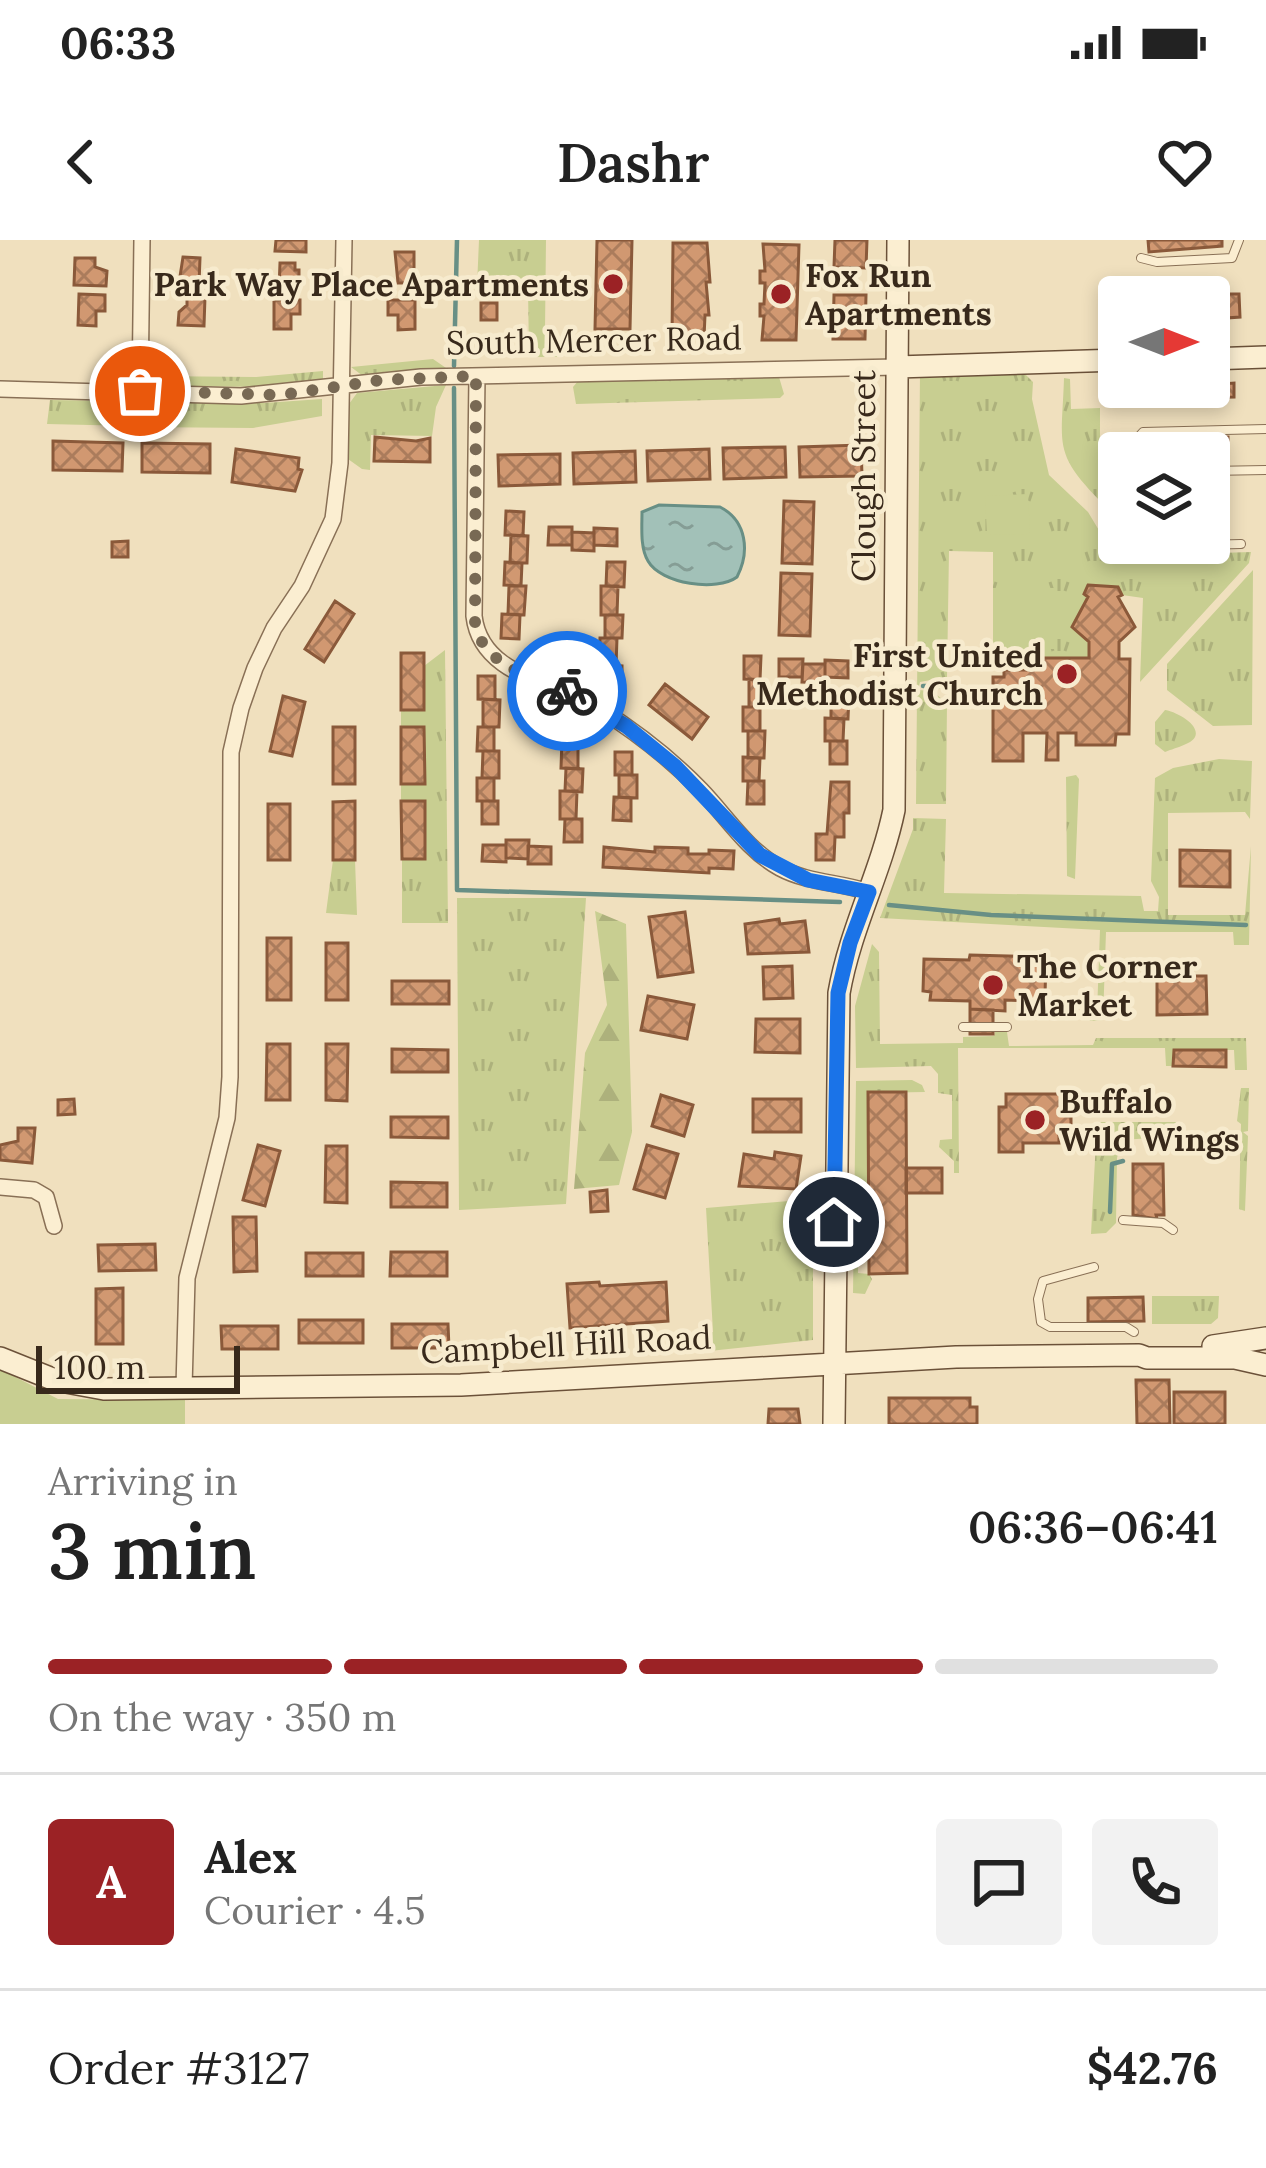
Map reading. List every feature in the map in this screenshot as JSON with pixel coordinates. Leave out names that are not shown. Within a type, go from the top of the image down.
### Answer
[{"type":"street","points":[[140,391],[142,240]]},
{"type":"street","points":[[184,1387],[188,1278],[226,1118],[230,1077],[231,752],[255,668],[302,586],[333,519],[340,463],[344,240]]},
{"type":"street","name":"Clough Street","points":[[834,1424],[836,1023],[844,962],[894,810],[898,240]]},
{"type":"street","points":[[1230,358],[1266,357]]},
{"type":"street","name":"South Mercer Road","points":[[0,389],[241,397],[382,380],[476,376],[1098,361]]},
{"type":"street","points":[[476,376],[474,616],[487,652],[505,667],[561,688],[626,726],[687,776],[760,855],[782,869],[808,880],[869,892]]},
{"type":"street","points":[[0,1187],[34,1190],[46,1197],[54,1226]]},
{"type":"street","name":"Campbell Hill Road","points":[[1139,1355],[1266,1338]]},
{"type":"street","name":"Campbell Hill Road","points":[[0,1358],[27,1371],[84,1386],[184,1387],[460,1384],[956,1357],[1139,1355],[1235,1358],[1266,1365]]},
{"type":"lane","points":[[1141,258],[1157,262],[1232,258],[1239,240]]},
{"type":"lane","points":[[1143,432],[1266,429]]},
{"type":"lane","points":[[1230,471],[1266,470]]},
{"type":"lane","points":[[1230,544],[1240,544]]},
{"type":"lane","points":[[963,1027],[1007,1027]]},
{"type":"lane","points":[[1123,1220],[1163,1223],[1173,1230]]},
{"type":"lane","points":[[1094,1267],[1043,1281],[1038,1299],[1041,1322],[1050,1327],[1126,1327],[1134,1332]]},
{"type":"green space","points":[[479,240],[546,240],[545,330],[557,329],[557,357],[529,357],[528,288],[477,286]]},
{"type":"green space","points":[[433,359],[449,370],[363,376],[351,367]]},
{"type":"green space","points":[[323,371],[323,382],[274,387],[160,386],[148,376],[256,377]]},
{"type":"green space","points":[[1022,371],[1033,382],[1032,399],[1049,475],[1088,512],[1098,529],[1098,564],[1230,564],[1230,553],[1251,552],[1249,563],[1140,682],[1143,598],[1122,595],[1118,587],[1088,585],[1084,593],[1088,597],[1072,626],[1089,642],[1089,658],[1030,670],[993,668],[993,649],[1057,648],[1057,589],[993,588],[993,552],[949,551],[947,677],[920,682],[918,690],[932,691],[947,703],[946,804],[916,804],[920,372]]},
{"type":"green space","points":[[779,377],[784,394],[780,398],[576,404],[573,387],[578,381]]},
{"type":"green space","points":[[1064,378],[1070,379],[1071,409],[1100,408],[1098,499],[1074,471],[1062,433]]},
{"type":"green space","points":[[446,385],[436,407],[432,436],[371,435],[370,470],[348,459],[349,404],[357,393]]},
{"type":"green space","points":[[322,399],[322,416],[253,428],[139,427],[124,416],[124,401]]},
{"type":"green space","points":[[50,400],[120,401],[121,418],[133,426],[47,424]]},
{"type":"green space","points":[[1028,494],[1030,534],[987,535],[985,496]]},
{"type":"green space","points":[[1253,570],[1252,725],[1213,726],[1167,690],[1167,664]]},
{"type":"green space","points":[[993,588],[1057,588],[1057,649],[993,649]]},
{"type":"green space","points":[[445,650],[448,923],[402,923],[402,859],[425,859],[401,801],[401,784],[424,783],[424,728],[401,727],[401,710],[424,710],[424,666]]},
{"type":"green space","points":[[1165,710],[1186,719],[1196,732],[1190,742],[1165,752],[1155,744],[1155,722]]},
{"type":"green space","points":[[1219,759],[1252,761],[1250,819],[1245,812],[1168,813],[1168,915],[1245,915],[1251,846],[1249,945],[1234,945],[1233,932],[1106,932],[1103,1020],[1090,1021],[1086,1014],[1097,1013],[1100,930],[880,918],[913,818],[946,819],[944,893],[1141,896],[1144,911],[1158,911],[1159,897],[1151,881],[1155,778],[1173,768]]},
{"type":"green space","points":[[1076,775],[1075,879],[1067,876],[1066,777]]},
{"type":"green space","points":[[333,860],[355,860],[357,915],[326,913]]},
{"type":"green space","points":[[457,898],[586,898],[566,1204],[459,1210]]},
{"type":"green space","points":[[595,911],[626,924],[632,1132],[619,1185],[574,1189],[585,1053],[607,1005]]},
{"type":"green space","points":[[872,944],[879,952],[880,1044],[963,1043],[963,1037],[994,1036],[995,1032],[1007,1032],[1009,1046],[1093,1045],[1096,1038],[1246,1038],[1247,1070],[1235,1070],[1234,1050],[1174,1050],[1173,1066],[1166,1066],[1165,1048],[958,1048],[959,1173],[954,1173],[954,1161],[939,1147],[940,1140],[952,1139],[952,1095],[938,1093],[938,1074],[931,1066],[856,1068],[855,1006]]},
{"type":"green space","points":[[912,1080],[925,1092],[868,1093],[869,1248],[858,1249],[858,1273],[872,1279],[865,1294],[853,1293],[856,1081]]},
{"type":"green space","points":[[1241,1088],[1249,1088],[1248,1131],[1243,1132],[1248,1136],[1245,1211],[1239,1209]]},
{"type":"green space","points":[[1097,1122],[1176,1122],[1181,1136],[1122,1140],[1117,1158],[1116,1223],[1106,1233],[1091,1234]]},
{"type":"green space","points":[[813,1199],[813,1340],[700,1352],[699,1334],[713,1332],[706,1208]]},
{"type":"green space","points":[[1152,1296],[1219,1296],[1218,1318],[1211,1324],[1152,1324]]},
{"type":"green space","points":[[0,1369],[58,1399],[185,1400],[185,1424],[0,1424]]},
{"type":"water","points":[[659,505],[720,507],[729,513],[744,538],[737,577],[703,585],[655,569],[644,550],[642,512]]},
{"type":"building","points":[[276,240],[306,240],[306,252],[275,251]]},
{"type":"building","name":"Park Way Place Apartments","points":[[597,240],[632,240],[630,329],[595,329]]},
{"type":"building","points":[[835,240],[867,240],[866,268],[834,267]]},
{"type":"building","points":[[1148,240],[1222,240],[1222,246],[1149,252]]},
{"type":"building","name":"Fox Run Apartments","points":[[673,243],[707,243],[709,315],[705,315],[704,338],[672,338]]},
{"type":"building","name":"Fox Run Apartments","points":[[763,244],[799,245],[796,340],[762,340]]},
{"type":"building","points":[[395,252],[414,252],[414,283],[398,283]]},
{"type":"building","points":[[183,257],[200,258],[199,284],[179,283]]},
{"type":"building","points":[[75,258],[95,258],[95,267],[107,271],[106,286],[74,285]]},
{"type":"building","points":[[280,263],[295,263],[299,289],[279,289]]},
{"type":"building","points":[[79,294],[105,295],[105,311],[96,311],[96,326],[78,325]]},
{"type":"building","points":[[1230,294],[1239,294],[1240,317],[1230,318]]},
{"type":"building","points":[[834,295],[866,295],[865,339],[833,339]]},
{"type":"building","points":[[187,296],[205,297],[204,326],[178,325]]},
{"type":"building","points":[[274,300],[300,300],[300,314],[291,314],[291,329],[274,329]]},
{"type":"building","points":[[388,300],[415,300],[415,329],[398,330],[398,315],[388,315]]},
{"type":"building","points":[[481,303],[497,303],[497,320],[481,320]]},
{"type":"building","points":[[375,437],[430,438],[430,462],[374,461]]},
{"type":"building","points":[[53,441],[123,443],[122,471],[53,470]]},
{"type":"building","points":[[142,443],[210,444],[210,473],[142,472]]},
{"type":"building","points":[[861,445],[862,476],[800,477],[799,447]]},
{"type":"building","points":[[785,447],[786,477],[724,479],[723,448]]},
{"type":"building","points":[[236,449],[299,458],[298,469],[302,470],[295,491],[232,482]]},
{"type":"building","points":[[709,449],[710,479],[648,481],[647,451]]},
{"type":"building","points":[[635,451],[636,482],[574,484],[573,453]]},
{"type":"building","points":[[560,454],[560,484],[499,486],[498,455]]},
{"type":"building","points":[[784,501],[814,502],[812,564],[782,563]]},
{"type":"building","points":[[506,511],[524,512],[523,536],[505,535]]},
{"type":"building","points":[[549,527],[572,527],[572,545],[548,545]]},
{"type":"building","points":[[594,528],[617,529],[617,546],[594,545]]},
{"type":"building","points":[[572,532],[594,533],[594,551],[572,550]]},
{"type":"building","points":[[511,535],[528,536],[527,563],[510,563]]},
{"type":"building","points":[[128,541],[128,557],[112,557],[112,542]]},
{"type":"building","points":[[505,562],[522,563],[521,586],[504,585]]},
{"type":"building","points":[[607,562],[625,562],[624,587],[606,586]]},
{"type":"building","points":[[781,573],[812,574],[810,636],[779,635]]},
{"type":"building","name":"First United Methodist Church","points":[[1088,585],[1118,587],[1122,595],[1118,597],[1135,627],[1119,642],[1119,659],[1130,659],[1129,734],[1116,734],[1115,745],[1076,745],[1076,733],[1058,733],[1058,760],[1046,760],[1047,733],[1023,733],[1023,761],[993,761],[993,677],[1004,677],[1004,670],[1030,670],[1030,658],[1089,658],[1089,642],[1072,627],[1088,597],[1084,594]]},
{"type":"building","points":[[509,586],[526,586],[524,615],[508,614]]},
{"type":"building","points":[[601,586],[618,586],[617,615],[601,615]]},
{"type":"building","points":[[335,601],[354,614],[324,662],[305,649]]},
{"type":"building","points":[[502,614],[520,615],[519,639],[501,638]]},
{"type":"building","points":[[605,615],[623,615],[622,638],[605,638]]},
{"type":"building","points":[[600,638],[617,638],[616,666],[599,665]]},
{"type":"building","points":[[401,653],[424,653],[424,710],[401,710]]},
{"type":"building","points":[[744,656],[761,656],[760,680],[744,679]]},
{"type":"building","points":[[779,659],[803,659],[802,677],[779,677]]},
{"type":"building","points":[[825,660],[848,661],[848,678],[825,677]]},
{"type":"building","points":[[803,664],[825,664],[825,683],[802,682]]},
{"type":"building","points":[[605,665],[622,666],[622,689],[604,689]]},
{"type":"building","points":[[478,676],[495,676],[495,700],[478,699]]},
{"type":"building","points":[[749,679],[765,680],[765,707],[749,707]]},
{"type":"building","points":[[665,684],[708,717],[692,739],[649,705]]},
{"type":"building","points":[[831,695],[849,695],[848,719],[831,718]]},
{"type":"building","points":[[283,696],[305,702],[292,756],[270,751]]},
{"type":"building","points":[[483,699],[500,700],[499,727],[483,727]]},
{"type":"building","points":[[743,707],[760,707],[760,731],[743,731]]},
{"type":"building","points":[[567,715],[585,716],[585,740],[567,740]]},
{"type":"building","points":[[825,718],[844,719],[843,741],[825,741]]},
{"type":"building","points":[[333,727],[355,727],[355,784],[333,784]]},
{"type":"building","points":[[401,727],[424,727],[425,784],[401,784]]},
{"type":"building","points":[[478,727],[494,727],[494,751],[477,751]]},
{"type":"building","points":[[748,731],[765,731],[764,758],[748,758]]},
{"type":"building","points":[[562,739],[578,740],[578,769],[561,768]]},
{"type":"building","points":[[830,741],[847,741],[847,764],[830,764]]},
{"type":"building","points":[[483,751],[499,751],[499,778],[482,778]]},
{"type":"building","points":[[615,752],[632,752],[632,775],[615,775]]},
{"type":"building","points":[[743,757],[760,758],[759,781],[743,781]]},
{"type":"building","points":[[566,768],[583,769],[582,792],[565,791]]},
{"type":"building","points":[[619,775],[637,775],[637,798],[619,797]]},
{"type":"building","points":[[477,778],[494,778],[494,801],[477,801]]},
{"type":"building","points":[[748,781],[764,781],[764,804],[747,804]]},
{"type":"building","points":[[831,782],[849,782],[849,813],[844,813],[844,837],[835,837],[834,860],[816,860],[816,834],[827,834]]},
{"type":"building","points":[[560,791],[577,791],[576,819],[560,819]]},
{"type":"building","points":[[614,797],[631,798],[631,821],[613,820]]},
{"type":"building","points":[[355,801],[355,860],[333,860],[333,802]]},
{"type":"building","points":[[401,801],[425,801],[425,859],[402,859]]},
{"type":"building","points":[[482,801],[498,801],[498,824],[482,824]]},
{"type":"building","points":[[268,804],[290,804],[290,860],[268,860]]},
{"type":"building","points":[[565,819],[582,819],[582,842],[564,842]]},
{"type":"building","points":[[506,840],[529,840],[528,859],[506,858]]},
{"type":"building","points":[[483,845],[506,845],[506,862],[482,861]]},
{"type":"building","points":[[528,846],[551,847],[551,864],[528,864]]},
{"type":"building","points":[[604,847],[655,852],[655,847],[688,848],[688,854],[734,851],[733,869],[709,868],[709,873],[603,867]]},
{"type":"building","points":[[1180,850],[1230,851],[1230,887],[1180,886]]},
{"type":"building","points":[[685,912],[693,972],[658,977],[649,917]]},
{"type":"building","points":[[779,919],[780,924],[805,921],[809,952],[748,954],[745,924]]},
{"type":"building","points":[[267,938],[291,938],[291,1000],[267,1000]]},
{"type":"building","points":[[326,943],[348,943],[348,1000],[326,1000]]},
{"type":"building","points":[[970,955],[1046,957],[1045,996],[1039,995],[1038,1001],[1005,1000],[1005,1011],[970,1009],[970,1001],[930,1000],[931,992],[923,991],[924,959],[969,960]]},
{"type":"building","points":[[792,966],[793,998],[764,999],[763,967]]},
{"type":"building","points":[[1157,976],[1206,976],[1207,1014],[1157,1015]]},
{"type":"building","points":[[392,981],[449,981],[449,1004],[392,1004]]},
{"type":"building","points":[[648,996],[694,1005],[687,1039],[641,1030]]},
{"type":"building","points":[[970,1009],[993,1010],[993,1034],[970,1034]]},
{"type":"building","points":[[756,1019],[800,1019],[800,1053],[755,1052]]},
{"type":"building","points":[[267,1044],[290,1044],[290,1100],[266,1100]]},
{"type":"building","points":[[326,1044],[348,1044],[347,1101],[326,1100]]},
{"type":"building","points":[[392,1049],[448,1050],[448,1072],[392,1072]]},
{"type":"building","points":[[1174,1050],[1226,1050],[1226,1067],[1173,1066]]},
{"type":"building","points":[[868,1092],[906,1092],[907,1273],[869,1274]]},
{"type":"building","name":"Buffalo Wild Wings","points":[[1006,1094],[1061,1094],[1061,1113],[1071,1113],[1071,1127],[1059,1127],[1059,1143],[1023,1143],[1023,1152],[999,1152],[999,1107],[1006,1107]]},
{"type":"building","points":[[661,1095],[693,1105],[684,1136],[652,1126]]},
{"type":"building","points":[[74,1099],[75,1114],[58,1115],[58,1100]]},
{"type":"building","points":[[753,1099],[801,1099],[801,1132],[753,1132]]},
{"type":"building","points":[[391,1117],[448,1117],[448,1138],[391,1137]]},
{"type":"building","points":[[18,1128],[35,1128],[32,1163],[0,1160],[0,1145],[18,1141]]},
{"type":"building","points":[[258,1145],[280,1151],[265,1206],[243,1200]]},
{"type":"building","points":[[647,1145],[678,1154],[665,1198],[634,1189]]},
{"type":"building","points":[[326,1146],[347,1146],[347,1203],[325,1202]]},
{"type":"building","points":[[775,1152],[801,1156],[796,1189],[739,1186],[744,1154],[774,1159]]},
{"type":"building","points":[[1133,1164],[1163,1164],[1164,1215],[1156,1215],[1157,1219],[1133,1215]]},
{"type":"building","points":[[906,1168],[942,1168],[942,1193],[906,1193]]},
{"type":"building","points":[[391,1182],[447,1183],[447,1207],[391,1207]]},
{"type":"building","points":[[607,1190],[608,1211],[591,1212],[590,1192]]},
{"type":"building","points":[[233,1217],[256,1217],[257,1271],[234,1272]]},
{"type":"building","points":[[155,1244],[156,1270],[99,1271],[98,1245]]},
{"type":"building","points":[[391,1252],[447,1252],[447,1276],[390,1276]]},
{"type":"building","points":[[306,1253],[363,1253],[363,1276],[306,1276]]},
{"type":"building","points":[[599,1282],[600,1286],[666,1282],[668,1321],[570,1328],[567,1284]]},
{"type":"building","points":[[123,1288],[123,1344],[96,1344],[96,1289]]},
{"type":"building","points":[[1143,1297],[1144,1321],[1088,1322],[1088,1298]]},
{"type":"building","points":[[299,1320],[363,1320],[363,1343],[299,1343]]},
{"type":"building","points":[[392,1324],[448,1324],[449,1348],[392,1348]]},
{"type":"building","points":[[221,1326],[278,1326],[278,1349],[222,1349]]},
{"type":"building","points":[[1136,1380],[1169,1380],[1170,1424],[1137,1424]]},
{"type":"building","points":[[1174,1392],[1225,1392],[1225,1424],[1174,1424]]},
{"type":"building","points":[[889,1398],[970,1398],[970,1407],[977,1407],[977,1424],[889,1424]]},
{"type":"building","points":[[769,1409],[798,1409],[800,1424],[768,1424]]},
{"type":"waterway","points":[[454,366],[457,240]]},
{"type":"waterway","points":[[454,388],[457,890],[840,902]]},
{"type":"waterway","points":[[923,686],[947,686]]},
{"type":"waterway","points":[[889,905],[991,915],[1246,925]]},
{"type":"waterway","points":[[1110,1212],[1112,1164],[1123,1161]]},
{"type":"way so far","points":[[140,391],[241,397],[382,380],[476,376],[475,628],[487,652],[505,667],[567,691]]},
{"type":"place","name":"Park Way Place Apartments","points":[[613,284]]},
{"type":"place","name":"Fox Run Apartments","points":[[781,294]]},
{"type":"place","name":"First United Methodist Church","points":[[1067,674]]},
{"type":"place","name":"The Corner Market","points":[[993,985]]},
{"type":"place","name":"Buffalo Wild Wings","points":[[1035,1120]]},
{"type":"route","points":[[567,691],[626,726],[675,766],[760,855],[808,880],[869,892],[838,993],[834,1222]]}]
